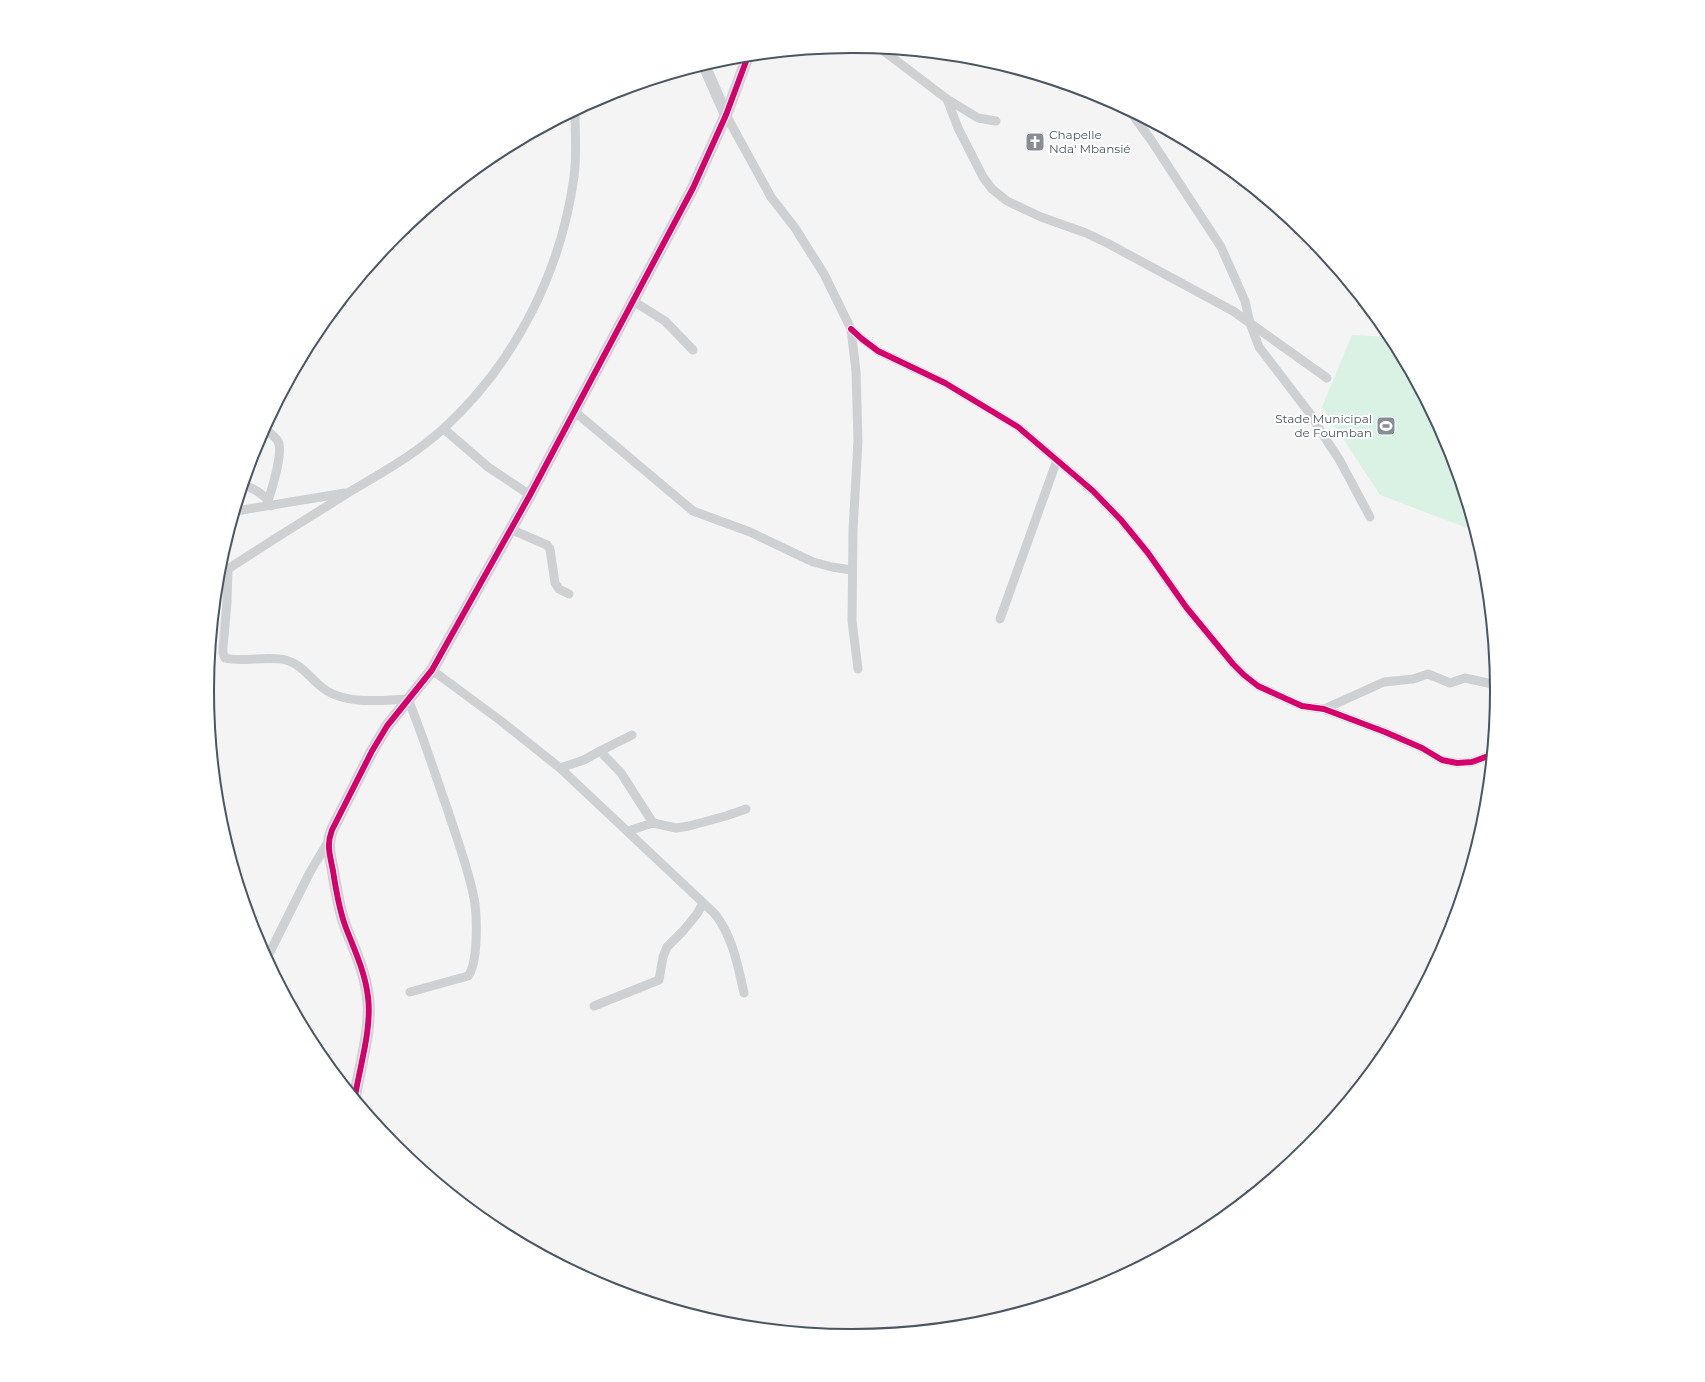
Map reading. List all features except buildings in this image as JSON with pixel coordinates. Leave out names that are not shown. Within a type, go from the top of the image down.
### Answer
[{"type":"street","points":[[887,54],[947,99],[978,118],[996,121]]},
{"type":"street","points":[[270,951],[310,872],[328,842],[340,812],[372,751],[387,726],[432,670],[530,495],[693,188],[726,115],[746,62]]},
{"type":"street","points":[[706,70],[726,115],[771,197],[795,228],[824,274],[851,329],[856,371],[858,441],[852,570],[852,621],[858,669]]},
{"type":"street","points":[[947,99],[958,128],[983,177],[992,189],[1007,201],[1041,217],[1086,233],[1109,244],[1233,311],[1327,378]]},
{"type":"street","points":[[408,699],[362,700],[342,697],[328,692],[296,663],[284,660],[225,658],[222,653],[222,648],[227,602],[228,570],[396,464],[444,429],[483,389],[497,371],[519,335],[543,288],[559,245],[574,177],[576,156],[575,117]]},
{"type":"street","points":[[1136,120],[1221,247],[1245,301],[1250,323],[1259,347],[1311,415],[1331,447],[1370,517]]},
{"type":"street","points":[[633,301],[665,321],[693,350]]},
{"type":"street","points":[[851,329],[878,351],[945,383],[1018,427],[1093,491],[1121,520],[1148,553],[1186,607],[1244,676],[1258,686],[1302,706],[1324,709],[1385,732],[1422,748],[1442,760],[1457,763],[1472,762],[1487,757]]},
{"type":"street","points":[[574,411],[694,511],[750,532],[813,562],[852,570]]},
{"type":"street","points":[[444,429],[488,467],[530,495]]},
{"type":"street","points":[[270,432],[278,439],[280,444],[270,504]]},
{"type":"street","points":[[1000,619],[1057,460]]},
{"type":"street","points":[[248,487],[257,491],[270,504]]},
{"type":"street","points":[[241,510],[350,492]]},
{"type":"street","points":[[510,529],[547,545],[550,549],[555,583],[558,589],[569,594]]},
{"type":"street","points":[[432,670],[560,768],[628,830],[719,919],[729,940],[744,993]]},
{"type":"street","points":[[1324,709],[1384,682],[1413,679],[1428,674],[1450,683],[1465,678],[1490,683]]},
{"type":"street","points":[[408,699],[472,886],[476,919],[474,962],[472,971],[468,976],[410,992]]},
{"type":"street","points":[[560,768],[584,760],[632,735]]},
{"type":"street","points":[[600,751],[621,772],[653,823]]},
{"type":"street","points":[[628,830],[653,823],[676,828],[726,816],[746,809]]},
{"type":"street","points":[[328,842],[345,927],[357,953],[368,998],[365,1044],[356,1091]]},
{"type":"street","points":[[594,1006],[659,980],[663,957],[667,947],[697,914],[703,903]]},
{"type":"green space","name":"Stade Municipal de Foumban","points":[[1352,335],[1383,337],[1405,372],[1425,409],[1457,486],[1470,529],[1380,495],[1322,407]]},
{"type":"cycle path","points":[[356,1091],[367,1034],[369,1009],[368,997],[362,970],[338,900],[329,850],[329,841],[332,830],[372,751],[387,726],[432,670],[530,495],[693,188],[726,115],[746,62]]},
{"type":"cycle path","points":[[851,329],[878,351],[945,383],[1018,427],[1093,491],[1121,520],[1148,553],[1186,607],[1233,664],[1258,686],[1302,706],[1324,709],[1385,732],[1422,748],[1442,760],[1457,763],[1472,762],[1487,757]]},
{"type":"place","name":"Chapelle Nda' Mbansié","points":[[1035,142]]},
{"type":"place","name":"Stade Municipal de Foumban","points":[[1386,426]]}]
